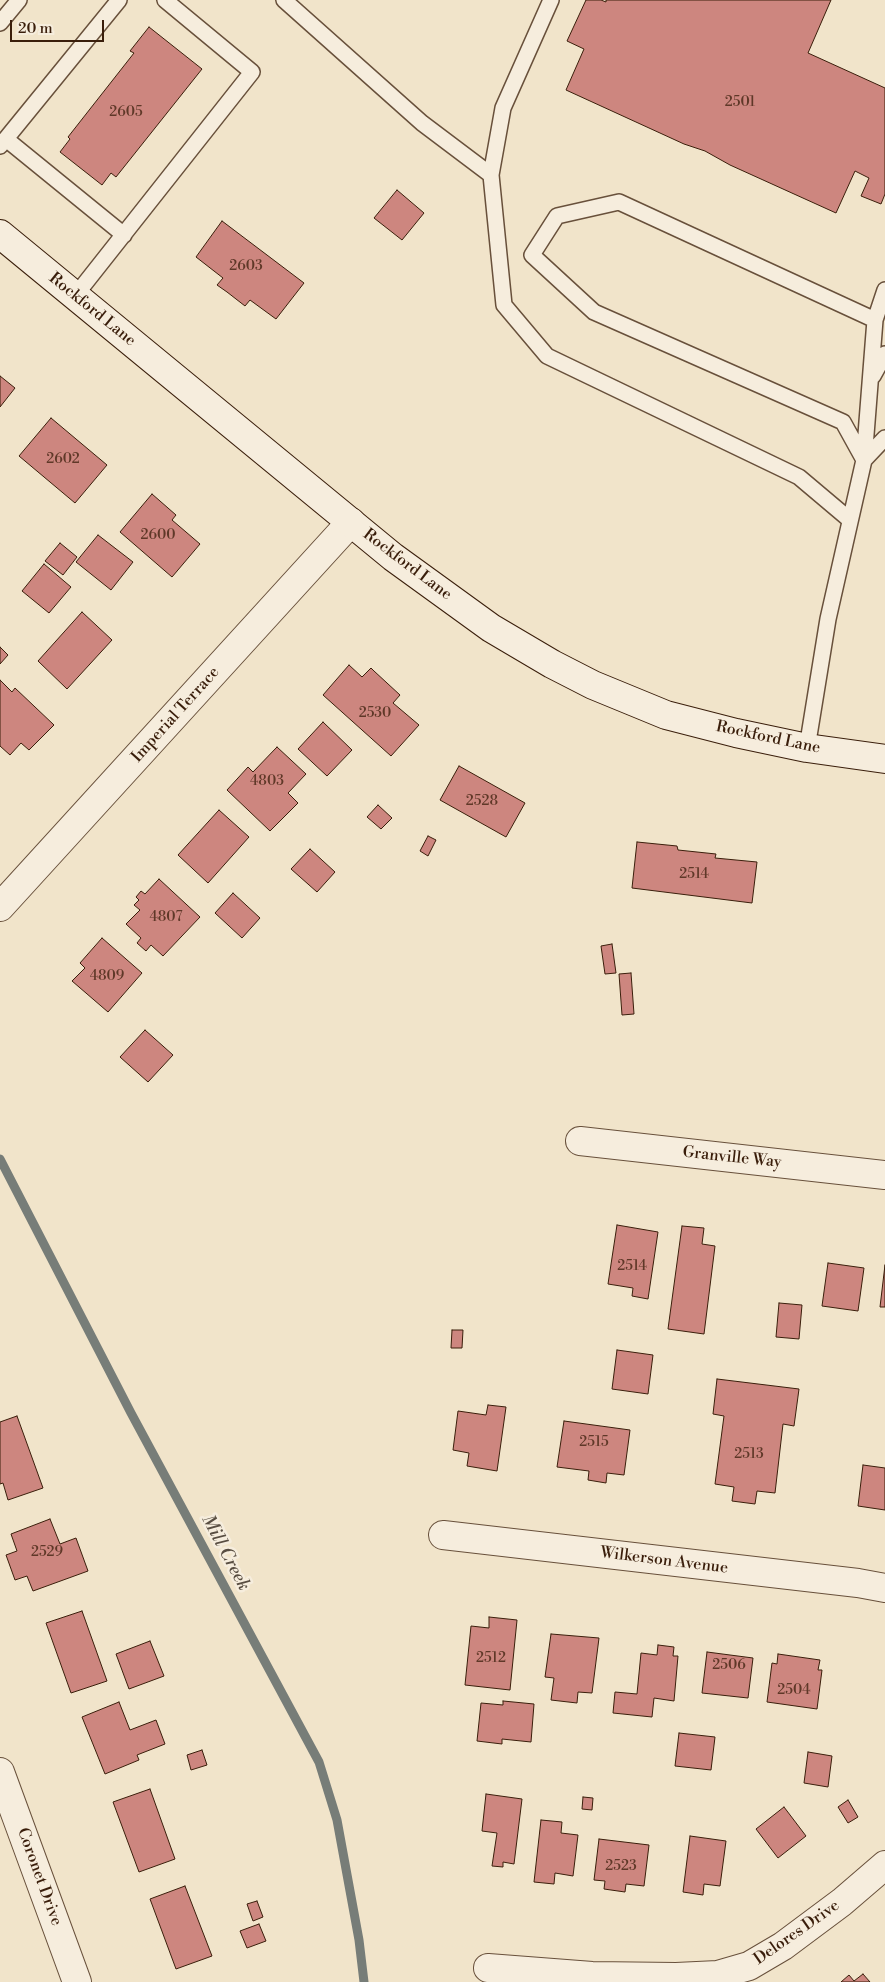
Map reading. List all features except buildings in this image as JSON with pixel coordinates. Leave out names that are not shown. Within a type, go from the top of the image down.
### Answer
[{"type":"street","name":"Rockford Lane","points":[[0,234],[393,557],[491,628],[552,664],[593,685],[666,715],[736,733],[807,748],[885,759]]},
{"type":"street","name":"Imperial Terrace","points":[[0,908],[351,522]]},
{"type":"street","name":"Granville Way","points":[[580,1141],[885,1175]]},
{"type":"street","name":"Wilkerson Avenue","points":[[443,1535],[858,1583],[885,1588]]},
{"type":"street","name":"Coronet Drive","points":[[0,1772],[77,1982]]},
{"type":"street","name":"Delores Drive","points":[[488,1968],[592,1976],[676,1977],[718,1975],[749,1966],[782,1946],[842,1902],[885,1865]]},
{"type":"lane","points":[[0,23],[19,0]]},
{"type":"lane","points":[[119,0],[3,142],[124,235]]},
{"type":"lane","points":[[75,296],[252,72],[164,0]]},
{"type":"lane","points":[[284,0],[422,123],[491,175]]},
{"type":"lane","points":[[551,0],[503,108],[491,175],[504,305],[547,356],[799,477],[850,520]]},
{"type":"lane","points":[[864,460],[843,422],[594,312],[532,255],[557,216],[618,202],[874,320]]},
{"type":"lane","points":[[807,748],[828,620],[864,460],[874,320],[885,290]]},
{"type":"lane","points":[[870,382],[885,354]]},
{"type":"lane","points":[[864,460],[885,438]]},
{"type":"waterway","name":"Mill Creek","points":[[0,1159],[131,1413],[319,1762],[337,1820],[359,1940],[364,1982]]}]
